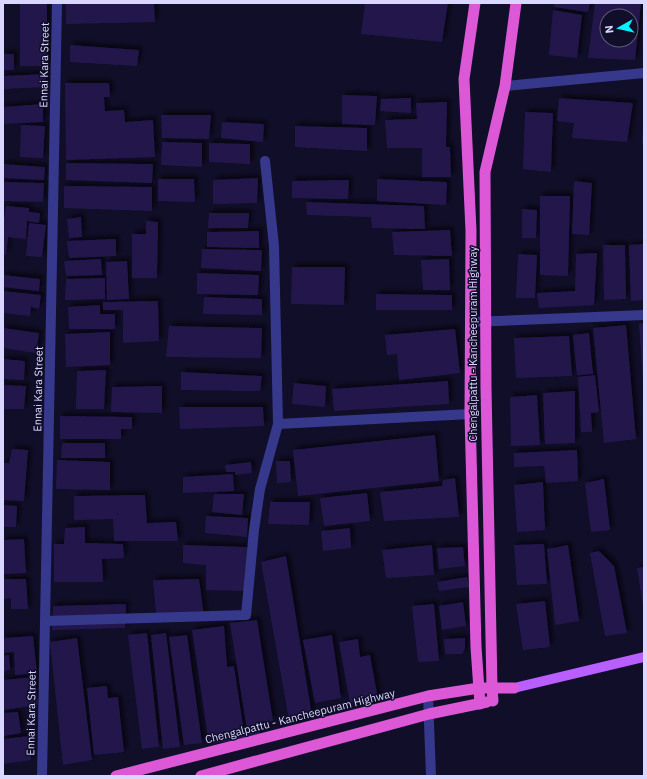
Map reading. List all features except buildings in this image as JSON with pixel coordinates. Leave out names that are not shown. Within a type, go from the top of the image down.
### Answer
[{"type":"highway","points":[[475,3],[464,79],[471,231],[470,414],[476,647],[480,704]]},
{"type":"highway","name":"Chengalpattu - Kancheepuram Highway","points":[[494,701],[492,688],[486,388],[485,172],[505,86],[516,3]]},
{"type":"highway","name":"Chengalpattu - Kancheepuram Highway","points":[[116,776],[428,696],[479,688],[514,688]]},
{"type":"highway","points":[[201,776],[429,714],[494,701],[514,688]]},
{"type":"main road","points":[[514,688],[644,657]]},
{"type":"street","name":"Ennai Kara Street","points":[[42,776],[57,3]]},
{"type":"street","points":[[505,86],[644,73]]},
{"type":"street","points":[[45,621],[246,615],[254,530],[260,489],[278,424],[274,246],[265,161]]},
{"type":"street","points":[[471,322],[644,315]]},
{"type":"street","points":[[278,424],[470,414]]},
{"type":"street","points":[[428,696],[431,776]]}]
